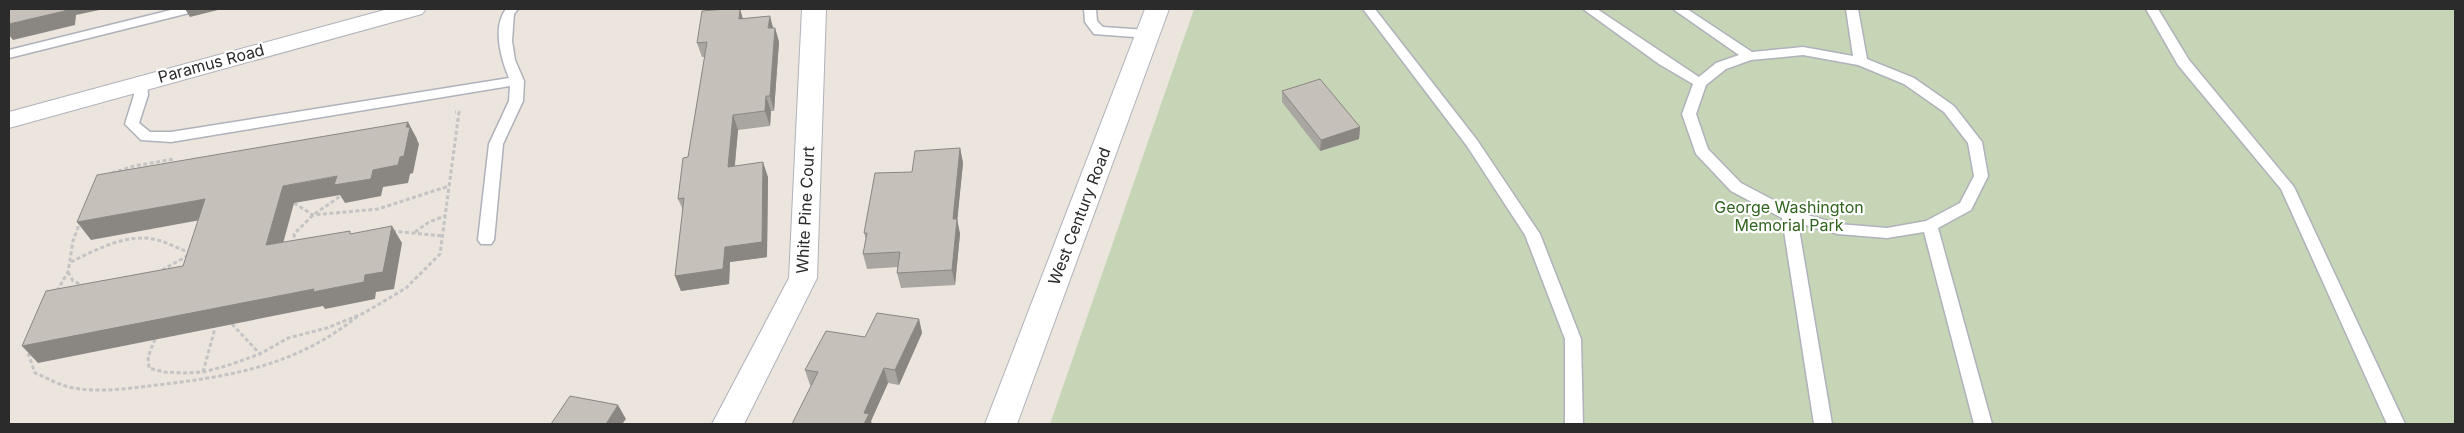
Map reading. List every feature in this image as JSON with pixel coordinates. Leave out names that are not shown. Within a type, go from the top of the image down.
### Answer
[{"type":"main road","name":"White Pine Court","points":[[728,424],[803,278],[814,9]]},
{"type":"main road","name":"Paramus Road","points":[[9,120],[140,82],[402,11]]},
{"type":"main road","name":"West Century Road","points":[[1001,424],[1152,21]]},
{"type":"lane","points":[[9,54],[189,9]]},
{"type":"lane","points":[[486,240],[496,144],[516,102],[517,81],[508,60],[505,41],[508,14],[512,9]]},
{"type":"lane","points":[[1090,9],[1091,22],[1099,31],[1152,21]]},
{"type":"lane","points":[[1369,9],[1472,143],[1532,234],[1572,339],[1574,424]]},
{"type":"lane","points":[[1589,9],[1664,61],[1700,83]]},
{"type":"lane","points":[[1679,9],[1749,56]]},
{"type":"lane","points":[[1852,9],[1861,62]]},
{"type":"lane","points":[[2152,9],[2183,62],[2287,187],[2396,424]]},
{"type":"lane","points":[[1802,51],[1861,62],[1909,81],[1949,109],[1975,142],[1981,176],[1966,206],[1930,226],[1887,233],[1838,229],[1789,215],[1736,186],[1701,150],[1689,114],[1700,83],[1721,66],[1749,56],[1802,51]]},
{"type":"lane","points":[[140,82],[141,95],[132,124],[146,137],[171,137],[517,81]]},
{"type":"lane","points":[[1789,215],[1823,424]]},
{"type":"lane","points":[[1930,226],[1983,424]]},
{"type":"path","points":[[155,339],[148,357],[148,368],[164,372],[203,372],[260,354],[288,338],[327,328],[359,315],[406,288],[440,254],[459,112],[449,113]]},
{"type":"path","points":[[109,175],[134,166],[181,158]]},
{"type":"path","points":[[294,203],[313,215],[378,209],[449,186]]},
{"type":"path","points":[[297,250],[294,234],[313,215],[342,195]]},
{"type":"path","points":[[53,299],[68,272],[71,263],[73,241],[82,216]]},
{"type":"path","points":[[415,232],[429,222],[445,216]]},
{"type":"path","points":[[390,231],[443,236]]},
{"type":"path","points":[[71,263],[112,244],[151,238],[166,243],[176,250],[194,253],[173,262],[158,274]]},
{"type":"path","points":[[68,272],[73,280],[88,287]]},
{"type":"path","points":[[30,343],[27,350],[36,373],[77,389],[129,388],[208,380],[262,368],[327,340],[359,315]]},
{"type":"path","points":[[232,324],[260,354]]},
{"type":"path","points":[[203,372],[215,328]]},
{"type":"green space","name":"George Washington Memorial Park","points":[[1194,9],[2455,9],[2455,424],[1050,424]]},
{"type":"building","points":[[9,9],[65,9],[65,11],[9,24]]},
{"type":"building","points":[[740,9],[739,19],[770,16],[768,28],[775,28],[770,96],[766,96],[765,111],[733,115],[728,167],[763,162],[762,242],[725,247],[723,269],[675,276],[684,198],[678,199],[683,158],[688,157],[707,42],[697,43],[702,11]]},
{"type":"building","points":[[1320,79],[1360,127],[1321,140],[1282,91]]},
{"type":"building","points":[[408,122],[406,127],[410,127],[404,156],[400,157],[398,165],[373,170],[371,179],[334,185],[337,176],[283,186],[266,245],[350,231],[350,234],[392,226],[383,272],[365,275],[364,282],[313,292],[314,289],[22,346],[46,291],[183,266],[205,199],[77,222],[97,175]]},
{"type":"building","points":[[960,148],[953,219],[957,219],[952,270],[897,273],[900,252],[863,254],[867,233],[864,233],[875,173],[912,172],[915,151]]},
{"type":"building","points":[[877,313],[919,319],[895,370],[884,368],[864,413],[869,414],[864,424],[792,424],[818,372],[805,370],[826,331],[865,337]]},
{"type":"building","points":[[570,396],[618,405],[606,424],[551,424]]}]
